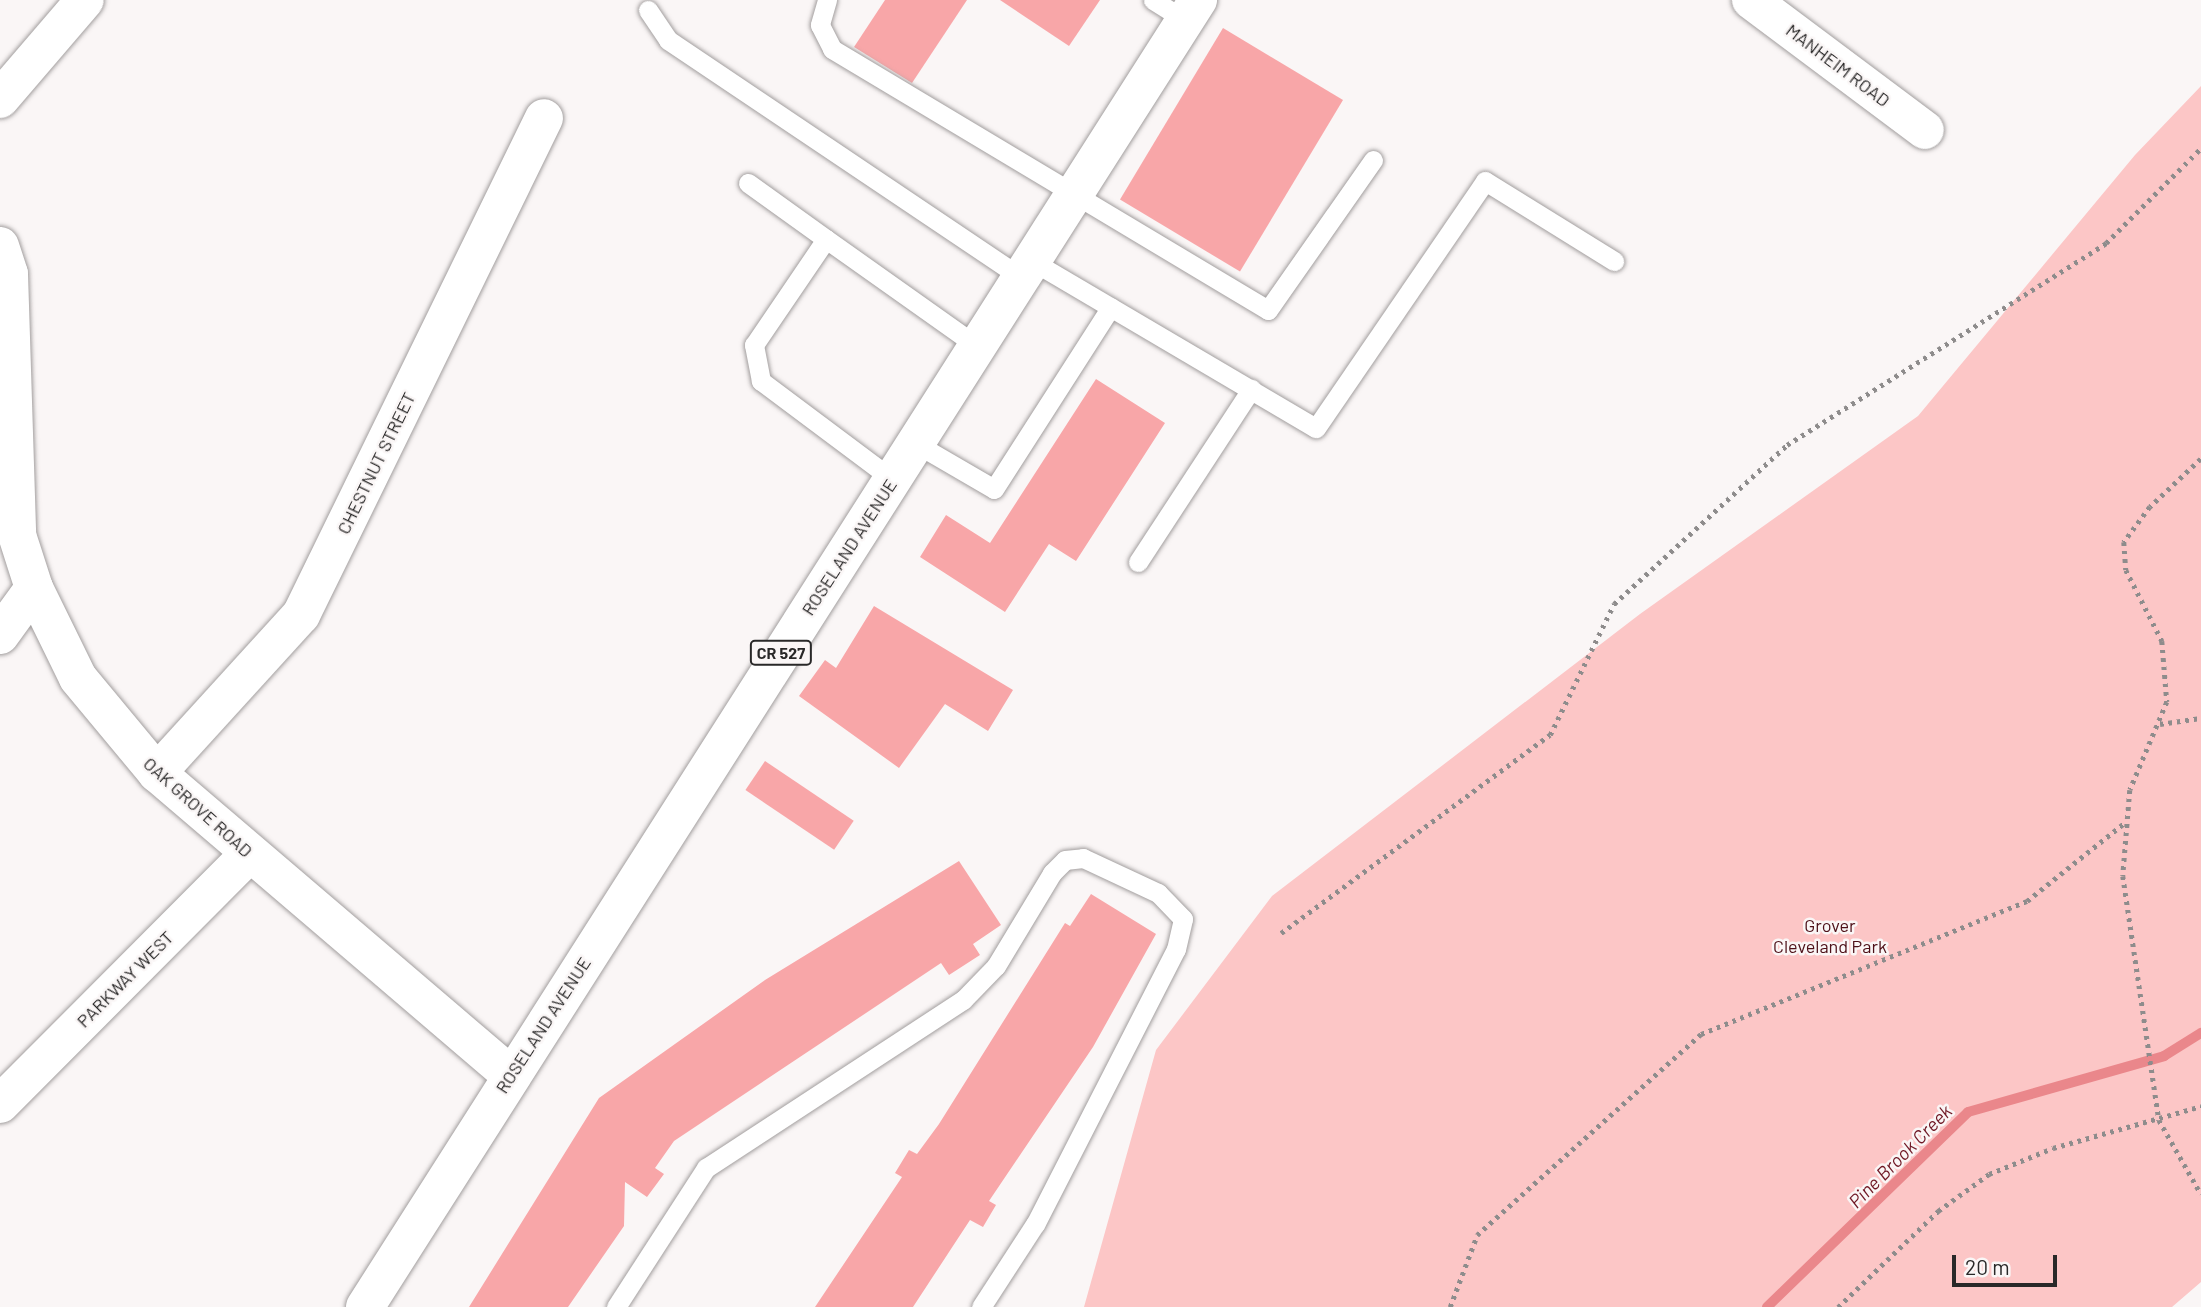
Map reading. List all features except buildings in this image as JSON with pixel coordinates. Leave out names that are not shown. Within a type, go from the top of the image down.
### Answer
[{"type":"street","points":[[0,99],[85,0]]},
{"type":"street","name":"MANHEIM ROAD","points":[[1751,0],[1925,131]]},
{"type":"street","name":"ROSELAND AVENUE","points":[[365,1307],[1192,10]]},
{"type":"street","name":"CHESTNUT STREET","points":[[157,773],[301,615],[544,118]]},
{"type":"street","name":"OAK GROVE ROAD","points":[[0,246],[9,274],[17,535],[34,588],[78,678],[157,773],[511,1075]]},
{"type":"street","points":[[0,635],[34,588]]},
{"type":"street","name":"PARKWAY WEST","points":[[0,1104],[249,854]]},
{"type":"lane","points":[[827,0],[820,25],[832,49],[1038,177],[1076,192],[1268,310],[1373,160]]},
{"type":"lane","points":[[1153,0],[1192,10]]},
{"type":"lane","points":[[648,10],[668,40],[1026,269],[1111,307],[1316,428],[1485,181],[1614,261]]},
{"type":"lane","points":[[748,183],[977,346]]},
{"type":"lane","points":[[826,239],[754,345],[761,381],[892,479]]},
{"type":"lane","points":[[915,443],[993,489],[1111,307]]},
{"type":"lane","points":[[1138,562],[1251,389]]},
{"type":"lane","points":[[616,1307],[706,1168],[963,1000],[996,966],[1052,873],[1065,860],[1083,858],[1158,893],[1183,919],[1176,949],[1035,1224],[981,1307]]},
{"type":"path","points":[[1281,933],[1550,735],[1614,604],[1787,445],[2106,243],[2201,148]]},
{"type":"path","points":[[2201,459],[2150,507],[2124,542],[2126,570],[2162,641],[2167,702],[2130,790],[2123,824],[2123,876],[2152,1083],[2160,1120],[2201,1194]]},
{"type":"path","points":[[2160,724],[2201,718]]},
{"type":"path","points":[[1450,1307],[1477,1235],[1701,1034],[2027,901],[2123,824]]},
{"type":"path","points":[[1838,1307],[1938,1211],[1989,1174],[2053,1148],[2201,1107]]},
{"type":"green space","name":"Grover Cleveland Park","points":[[2201,86],[2201,1282],[2172,1307],[1084,1307],[1156,1050],[1272,896],[1640,614],[1918,416],[2135,155]]},
{"type":"waterway","name":"Pine Brook Creek","points":[[1767,1307],[1968,1112],[2164,1056],[2201,1033]]}]
